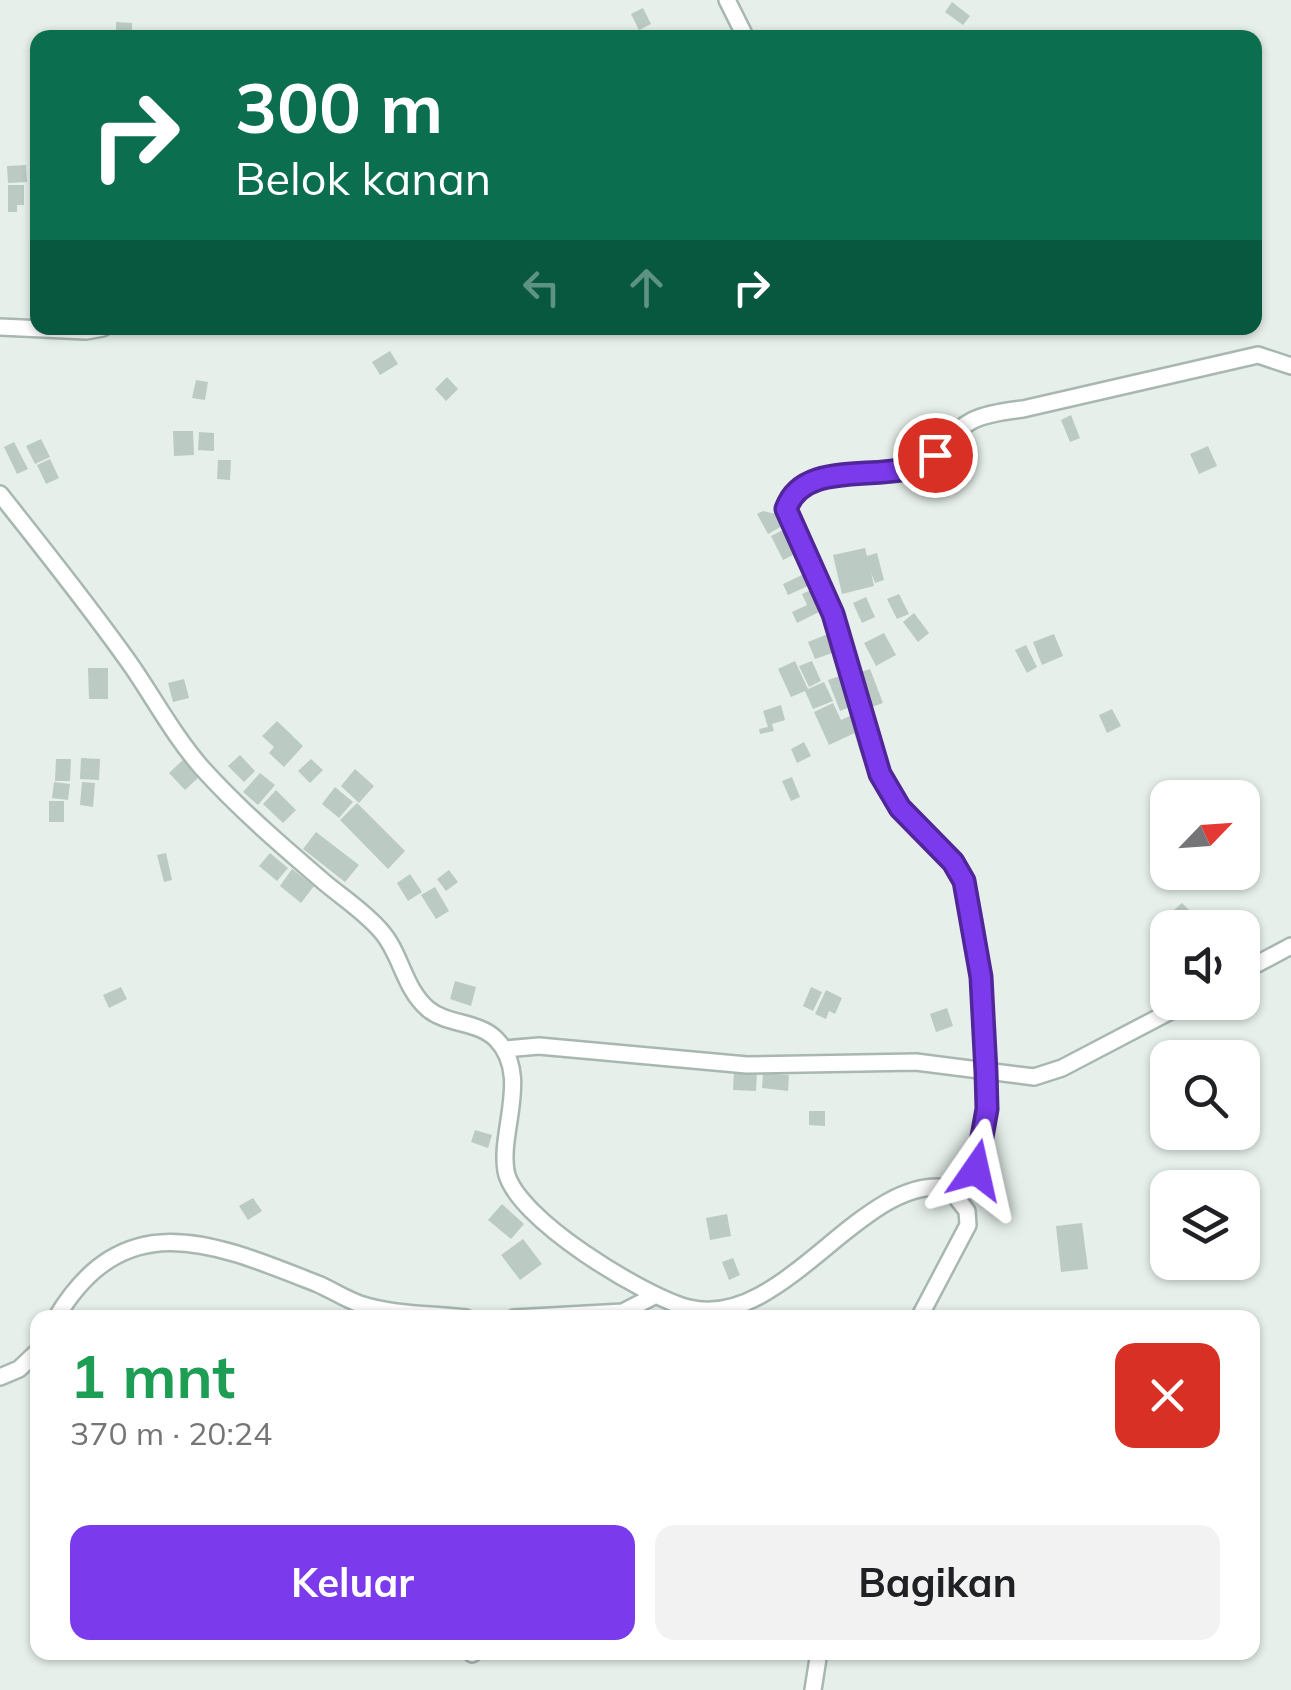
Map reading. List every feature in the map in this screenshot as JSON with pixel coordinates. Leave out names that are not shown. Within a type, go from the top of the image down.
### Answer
[{"type":"street","points":[[727,0],[742,30]]},
{"type":"street","points":[[0,326],[30,328]]},
{"type":"street","points":[[958,1196],[976,1170],[987,1109],[981,977],[964,881],[953,862],[900,808],[880,774],[833,614],[789,520],[787,502],[802,487],[840,474],[924,466],[961,425],[992,413],[1258,354],[1291,366]]},
{"type":"street","points":[[0,494],[99,621],[202,768],[279,844],[384,933],[413,989],[428,1008],[493,1036],[504,1050],[511,1072],[512,1098],[505,1152],[507,1176],[522,1202],[543,1223],[654,1296],[694,1309],[732,1305],[766,1293],[895,1200],[930,1186],[949,1188],[966,1211],[968,1225],[923,1310]]},
{"type":"street","points":[[1260,962],[1291,946]]},
{"type":"street","points":[[504,1050],[540,1046],[747,1065],[916,1062],[1047,1076],[1154,1020]]},
{"type":"street","points":[[61,1310],[76,1285],[101,1262],[136,1246],[173,1242],[220,1248],[360,1304],[405,1310]]},
{"type":"street","points":[[631,1310],[654,1296]]},
{"type":"street","points":[[0,1377],[19,1369],[30,1359]]},
{"type":"street","points":[[814,1690],[817,1660]]},
{"type":"building","points":[[952,2],[970,16],[963,25],[945,12]]},
{"type":"building","points":[[643,8],[651,24],[639,30],[631,14]]},
{"type":"building","points":[[116,22],[132,23],[132,30],[116,30]]},
{"type":"building","points":[[26,165],[27,182],[8,183],[7,166]]},
{"type":"building","points":[[8,185],[24,185],[24,205],[17,205],[17,212],[8,212]]},
{"type":"building","points":[[390,351],[398,364],[380,375],[372,362]]},
{"type":"building","points":[[447,377],[458,389],[446,401],[435,389]]},
{"type":"building","points":[[196,380],[208,382],[205,400],[192,398]]},
{"type":"building","points":[[1071,415],[1080,438],[1070,442],[1061,420]]},
{"type":"building","points":[[173,431],[193,431],[194,455],[174,456]]},
{"type":"building","points":[[199,432],[214,433],[214,451],[198,450]]},
{"type":"building","points":[[41,439],[50,457],[35,464],[26,446]]},
{"type":"building","points":[[14,442],[28,469],[17,474],[4,447]]},
{"type":"building","points":[[1208,446],[1217,466],[1199,474],[1190,454]]},
{"type":"building","points":[[50,459],[59,478],[46,484],[37,465]]},
{"type":"building","points":[[218,460],[231,460],[230,480],[217,479]]},
{"type":"building","points":[[763,511],[784,516],[788,523],[768,534],[757,514]]},
{"type":"building","points":[[783,530],[795,554],[783,560],[771,536]]},
{"type":"building","points":[[865,548],[867,556],[877,553],[884,580],[875,583],[871,572],[874,586],[842,594],[833,555]]},
{"type":"building","points":[[804,574],[810,585],[788,595],[783,584]]},
{"type":"building","points":[[815,588],[825,609],[797,623],[792,612],[807,605],[802,594]]},
{"type":"building","points":[[899,594],[909,614],[897,619],[887,599]]},
{"type":"building","points":[[866,597],[875,617],[862,623],[853,603]]},
{"type":"building","points":[[914,613],[929,633],[918,642],[903,622]]},
{"type":"building","points":[[884,633],[896,655],[876,666],[864,643]]},
{"type":"building","points":[[828,634],[835,652],[815,659],[808,642]]},
{"type":"building","points":[[1054,634],[1063,656],[1042,665],[1033,642]]},
{"type":"building","points":[[1026,645],[1037,667],[1027,673],[1015,650]]},
{"type":"building","points":[[795,661],[808,689],[824,682],[833,701],[813,709],[805,691],[791,697],[778,669]]},
{"type":"building","points":[[812,661],[821,681],[809,687],[799,666]]},
{"type":"building","points":[[88,668],[108,668],[108,699],[89,699]]},
{"type":"building","points":[[870,669],[883,703],[869,708],[855,674]]},
{"type":"building","points":[[843,675],[855,705],[840,711],[828,680]]},
{"type":"building","points":[[184,679],[189,698],[173,702],[168,683]]},
{"type":"building","points":[[833,703],[841,720],[852,715],[859,731],[829,745],[814,712]]},
{"type":"building","points":[[781,705],[785,720],[772,724],[774,731],[760,734],[759,729],[768,727],[763,711]]},
{"type":"building","points":[[1112,709],[1121,726],[1107,733],[1099,715]]},
{"type":"building","points":[[277,721],[303,746],[284,767],[269,753],[274,747],[262,736]]},
{"type":"building","points":[[804,742],[811,756],[797,763],[791,749]]},
{"type":"building","points":[[240,755],[255,771],[244,782],[228,766]]},
{"type":"building","points":[[81,758],[100,759],[99,780],[80,779]]},
{"type":"building","points":[[56,759],[71,759],[70,781],[55,781]]},
{"type":"building","points":[[184,759],[200,776],[185,790],[169,773]]},
{"type":"building","points":[[311,759],[323,770],[310,783],[298,771]]},
{"type":"building","points":[[355,769],[374,786],[359,803],[341,786]]},
{"type":"building","points":[[260,773],[275,785],[258,805],[243,792]]},
{"type":"building","points":[[792,777],[800,797],[791,801],[782,781]]},
{"type":"building","points":[[54,782],[70,784],[68,800],[52,798]]},
{"type":"building","points":[[82,782],[95,783],[93,807],[80,805]]},
{"type":"building","points":[[335,787],[353,802],[339,818],[322,804]]},
{"type":"building","points":[[276,790],[296,810],[283,823],[263,804]]},
{"type":"building","points":[[49,801],[64,801],[64,822],[49,822]]},
{"type":"building","points":[[357,803],[405,851],[388,869],[340,820]]},
{"type":"building","points":[[316,832],[359,865],[345,882],[303,849]]},
{"type":"building","points":[[166,853],[172,880],[164,882],[157,855]]},
{"type":"building","points":[[270,853],[288,868],[277,881],[259,866]]},
{"type":"building","points":[[292,869],[314,886],[301,903],[280,886]]},
{"type":"building","points":[[449,870],[458,882],[446,891],[437,879]]},
{"type":"building","points":[[410,874],[422,892],[408,901],[397,883]]},
{"type":"building","points":[[435,887],[449,911],[436,919],[421,895]]},
{"type":"building","points":[[455,981],[476,987],[471,1006],[450,999]]},
{"type":"building","points":[[121,987],[127,999],[109,1008],[103,995]]},
{"type":"building","points":[[811,987],[822,992],[813,1011],[803,1006]]},
{"type":"building","points":[[826,990],[842,998],[835,1014],[829,1011],[826,1019],[815,1014]]},
{"type":"building","points":[[947,1008],[953,1026],[936,1032],[930,1014]]},
{"type":"building","points":[[734,1070],[757,1071],[756,1091],[733,1090]]},
{"type":"building","points":[[763,1073],[789,1075],[788,1091],[762,1088]]},
{"type":"building","points":[[809,1111],[825,1111],[825,1126],[809,1125]]},
{"type":"building","points":[[475,1130],[492,1135],[488,1148],[471,1142]]},
{"type":"building","points":[[253,1198],[262,1211],[248,1220],[239,1206]]},
{"type":"building","points":[[502,1204],[524,1224],[511,1239],[488,1220]]},
{"type":"building","points":[[727,1214],[731,1236],[710,1240],[706,1218]]},
{"type":"building","points":[[1082,1223],[1088,1269],[1061,1272],[1056,1226]]},
{"type":"building","points":[[523,1239],[542,1264],[520,1280],[501,1255]]},
{"type":"building","points":[[733,1258],[740,1275],[729,1280],[722,1262]]},
{"type":"route","points":[[935,455],[924,466],[910,470],[840,474],[802,487],[787,502],[786,509],[833,614],[871,752],[888,792],[953,862],[964,881],[983,998],[987,1109],[976,1170]]}]
